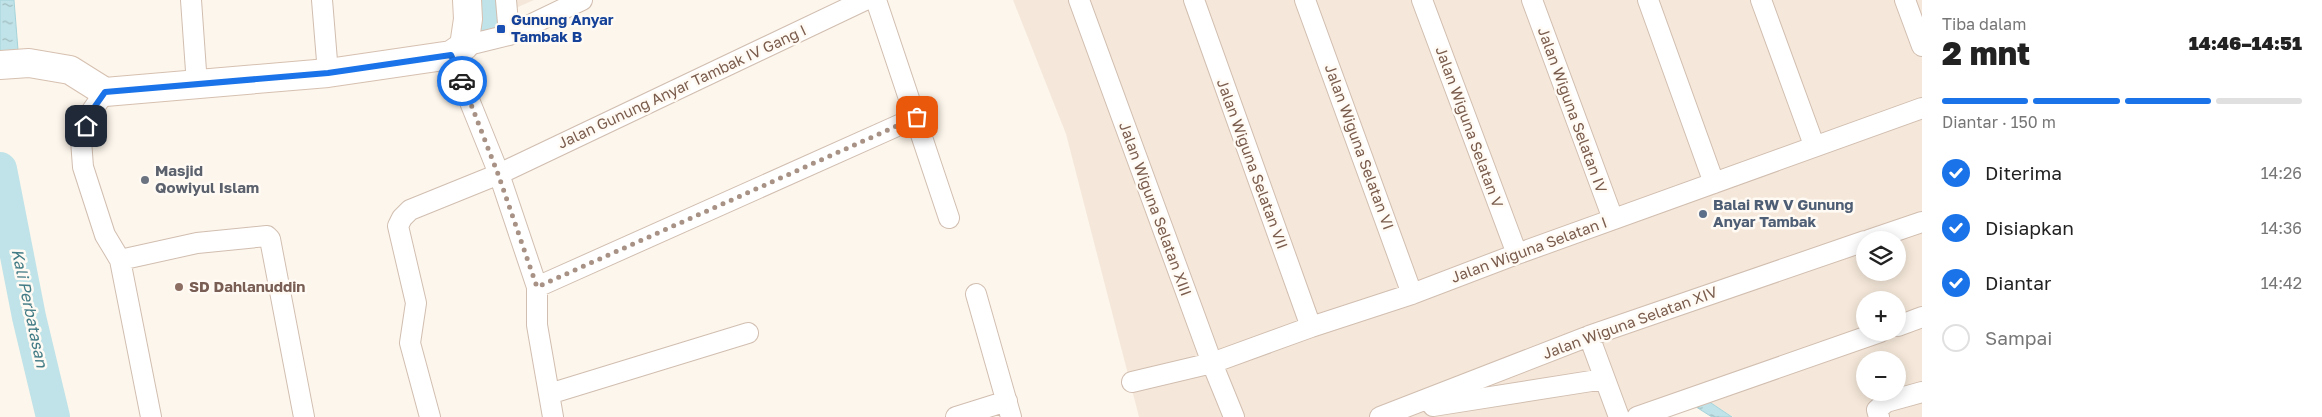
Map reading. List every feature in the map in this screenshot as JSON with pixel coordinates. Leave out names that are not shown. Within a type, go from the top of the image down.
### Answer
[{"type":"street","points":[[191,0],[197,85]]},
{"type":"street","points":[[322,0],[328,73]]},
{"type":"street","points":[[467,0],[468,19],[458,51],[537,287],[537,325],[553,417]]},
{"type":"street","points":[[506,0],[509,35]]},
{"type":"street","points":[[0,65],[29,63],[70,70],[105,92],[328,73],[458,51],[509,35],[582,0]]},
{"type":"street","name":"Jalan Gunung Anyar Tambak IV Gang I","points":[[430,417],[410,343],[416,303],[398,226],[402,218],[410,210],[498,174],[865,0]]},
{"type":"street","points":[[876,0],[917,117],[949,218]]},
{"type":"street","name":"Jalan Wiguna Selatan XIII","points":[[1079,0],[1212,363],[1234,417]]},
{"type":"street","name":"Jalan Wiguna Selatan VII","points":[[1194,0],[1310,327]]},
{"type":"street","name":"Jalan Wiguna Selatan VI","points":[[1305,0],[1412,294]]},
{"type":"street","name":"Jalan Wiguna Selatan V","points":[[1422,0],[1516,254]]},
{"type":"street","name":"Jalan Wiguna Selatan IV","points":[[1532,0],[1613,219]]},
{"type":"street","points":[[1648,0],[1714,183]]},
{"type":"street","points":[[1761,0],[1814,146]]},
{"type":"street","points":[[1905,0],[1922,46]]},
{"type":"street","points":[[105,92],[91,112],[81,140],[83,167],[105,235],[120,260],[151,417]]},
{"type":"street","name":"Jalan Wiguna Selatan I","points":[[1132,382],[1212,363],[1310,327],[1412,294],[1516,254],[1922,108]]},
{"type":"street","points":[[537,287],[917,117]]},
{"type":"street","points":[[1896,231],[1922,222]]},
{"type":"street","points":[[120,260],[197,243],[267,236],[270,239],[304,417]]},
{"type":"street","name":"Jalan Wiguna Selatan XIV","points":[[1388,414],[1589,336],[1856,245]]},
{"type":"street","points":[[956,417],[1009,409],[976,294]]},
{"type":"street","points":[[1906,323],[1922,318]]},
{"type":"street","points":[[548,394],[748,333]]},
{"type":"street","points":[[1589,336],[1619,417]]},
{"type":"street","points":[[1637,417],[1856,340]]},
{"type":"street","name":"Jalan Wiguna Selatan XIV","points":[[1388,414],[1604,379]]},
{"type":"street","points":[[1878,413],[1886,402],[1922,392]]},
{"type":"shaded area","points":[[489,0],[534,0],[491,19]]},
{"type":"shaded area","points":[[1013,0],[1922,0],[1922,417],[1733,417],[1705,399],[1662,417],[1139,417],[1066,134]]},
{"type":"water","points":[[0,0],[14,0],[18,50],[0,52]]},
{"type":"water","points":[[1705,399],[1732,417],[1712,417],[1693,405]]},
{"type":"waterway","points":[[489,0],[493,30]]},
{"type":"waterway","name":"Kali Perbatasan","points":[[0,169],[29,317],[53,417]]},
{"type":"way so far","points":[[462,81],[498,174],[537,287],[917,117]]},
{"type":"place","name":"Gunung Anyar Tambak B","points":[[501,29]]},
{"type":"place","name":"Masjid Qowiyul Islam","points":[[145,180]]},
{"type":"place","name":"Balai RW V Gunung Anyar Tambak","points":[[1703,214]]},
{"type":"place","name":"SD Dahlanuddin","points":[[179,287]]},
{"type":"route","points":[[86,126],[91,112],[105,92],[328,73],[451,55],[462,81]]}]
